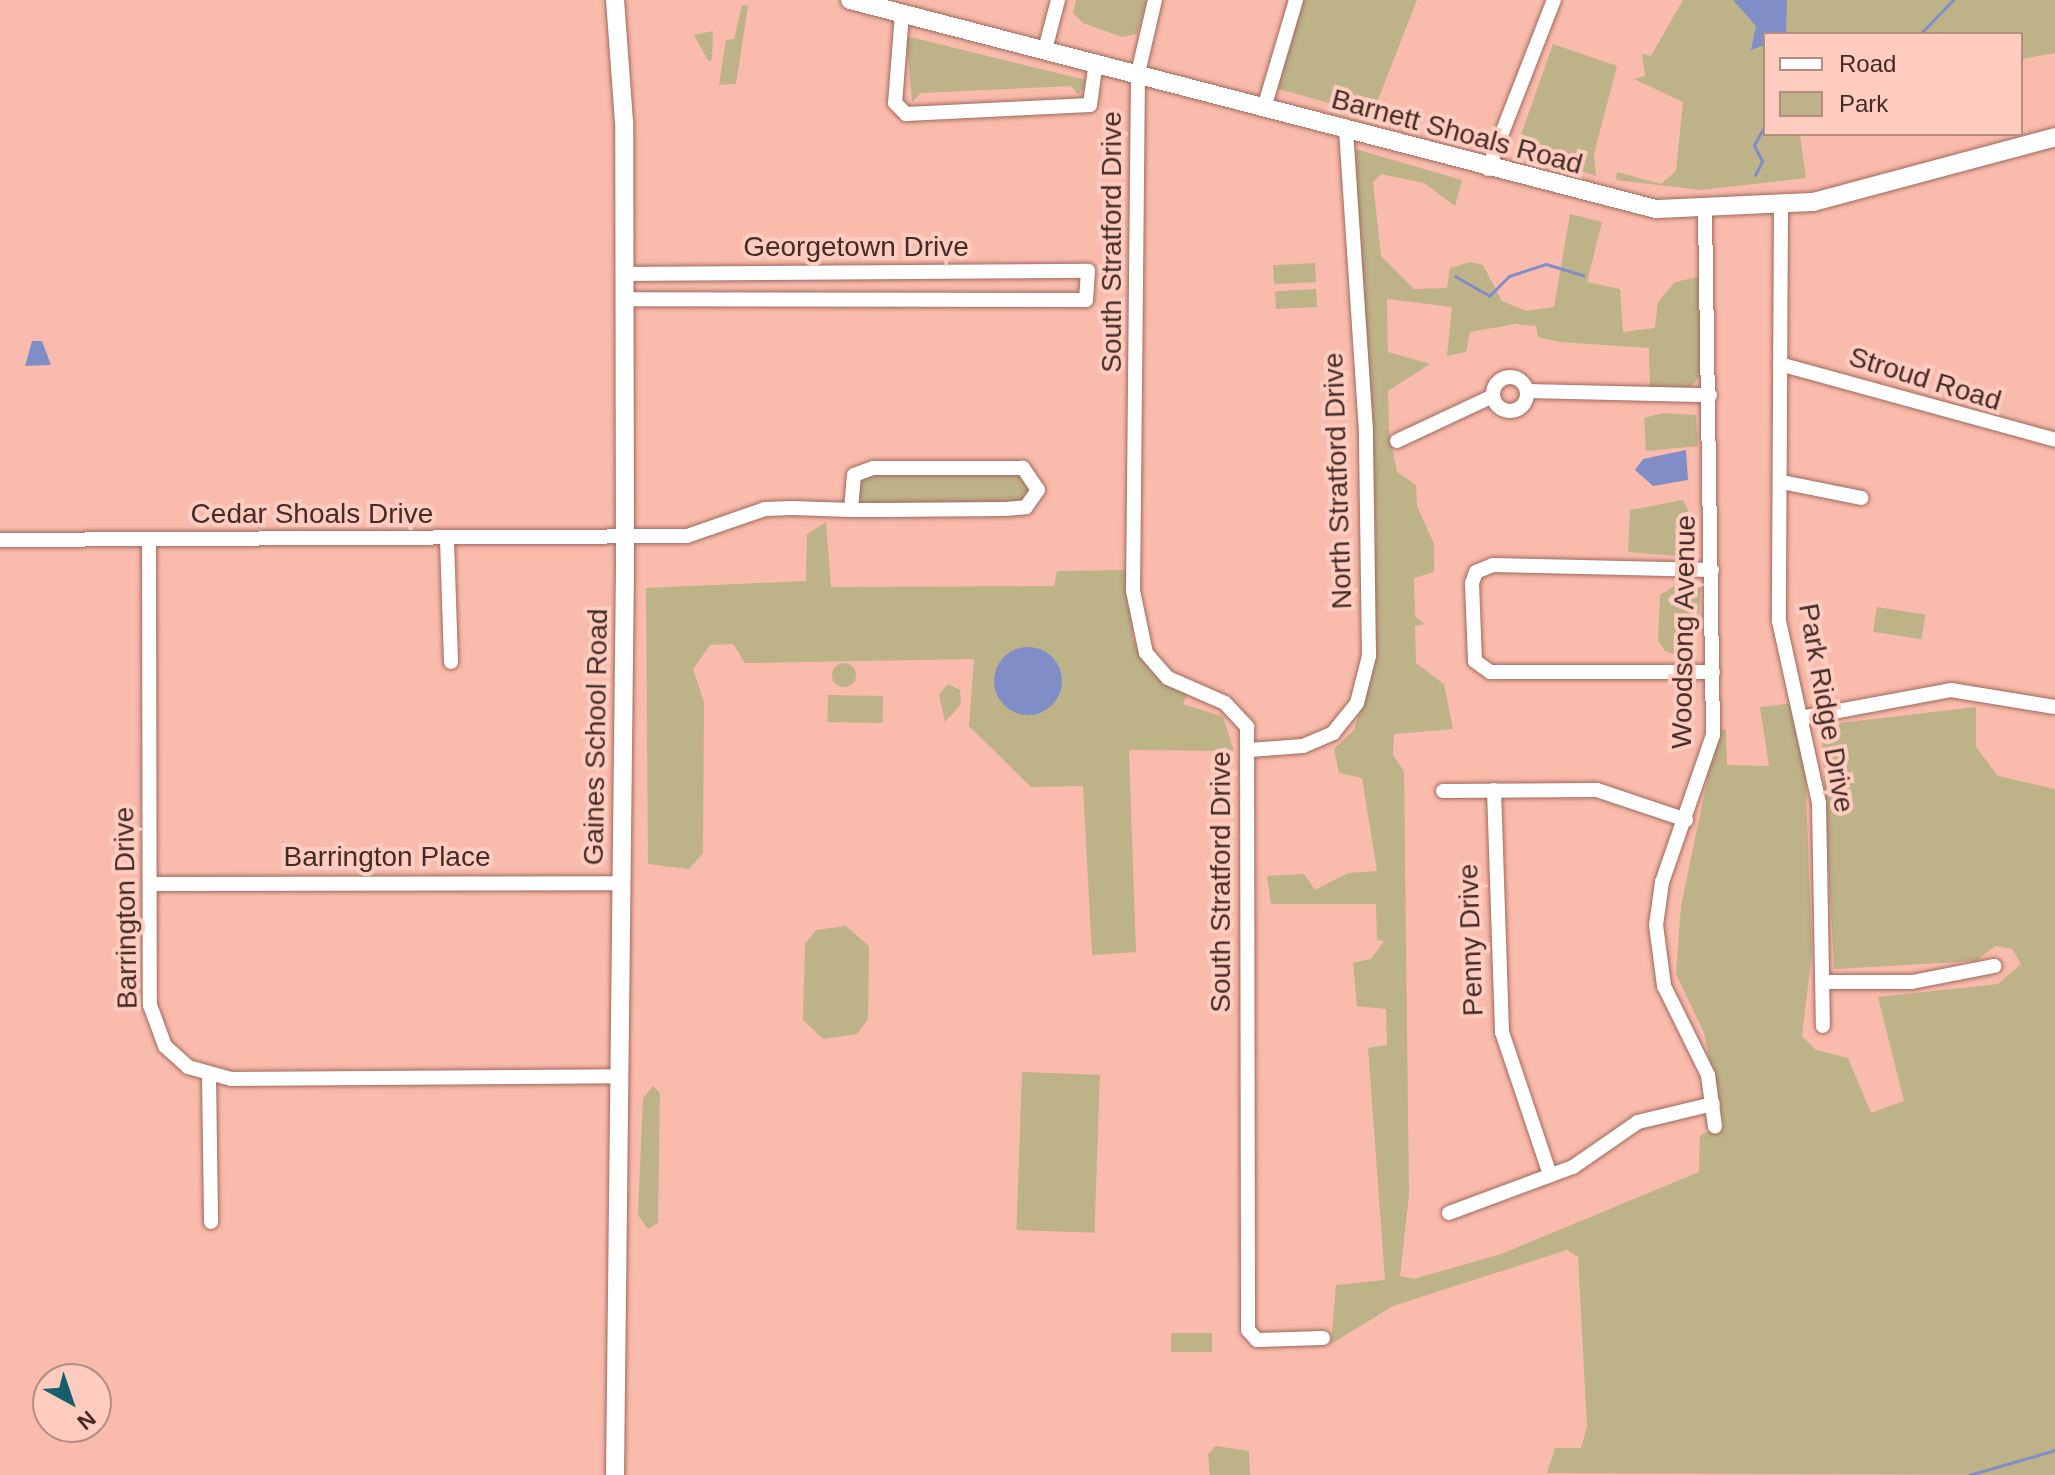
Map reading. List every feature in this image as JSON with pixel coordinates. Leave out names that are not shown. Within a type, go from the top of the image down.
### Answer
[{"type":"main road","name":"Gaines School Road","points":[[615,0],[625,274],[623,883],[615,1475]]},
{"type":"main road","name":"Barnett Shoals Road","points":[[850,0],[874,2],[902,13],[1046,46],[1620,204],[1705,212],[1781,207],[2055,137]]},
{"type":"street","points":[[1046,46],[1058,0]]},
{"type":"street","name":"South Stratford Drive","points":[[1155,0],[1138,73],[1133,591],[1140,639],[1168,678],[1239,715],[1249,750],[1248,1330],[1257,1340],[1323,1338]]},
{"type":"street","points":[[1264,108],[1296,0]]},
{"type":"street","points":[[1488,169],[1554,0]]},
{"type":"street","points":[[902,13],[895,103],[906,114],[1090,105],[1096,61]]},
{"type":"street","name":"North Stratford Drive","points":[[1249,750],[1303,746],[1333,733],[1357,703],[1369,656],[1366,431],[1346,130]]},
{"type":"street","name":"Park Ridge Drive","points":[[1781,207],[1779,621],[1806,717],[1819,803],[1823,1026]]},
{"type":"street","name":"Woodsong Avenue","points":[[1705,212],[1713,672],[1709,757],[1662,882],[1658,956],[1713,1104],[1715,1127]]},
{"type":"street","name":"Georgetown Drive","points":[[625,274],[1088,271],[1086,300],[625,299]]},
{"type":"street","name":"Stroud Road","points":[[1780,364],[2055,440]]},
{"type":"street","points":[[1493,396],[1495,384],[1511,376],[1527,391],[1710,395]]},
{"type":"street","points":[[1493,396],[1513,411],[1527,391]]},
{"type":"street","points":[[1397,441],[1493,396]]},
{"type":"street","name":"Cedar Shoals Drive","points":[[0,540],[447,540],[687,536],[765,509],[851,510],[1026,507],[1038,490],[1023,468],[873,468],[854,475],[851,510]]},
{"type":"street","points":[[1782,482],[1861,498]]},
{"type":"street","name":"Barrington Drive","points":[[149,540],[152,1019],[175,1057],[209,1075],[621,1076]]},
{"type":"street","points":[[447,540],[451,662]]},
{"type":"street","points":[[1712,570],[1493,565],[1476,572],[1472,583],[1475,661],[1490,672],[1713,672]]},
{"type":"street","points":[[1806,717],[1951,690],[2055,707]]},
{"type":"street","name":"Penny Drive","points":[[1494,790],[1502,1032],[1550,1175]]},
{"type":"street","points":[[1443,791],[1611,792],[1686,820]]},
{"type":"street","name":"Barrington Place","points":[[150,884],[623,883]]},
{"type":"street","points":[[1824,982],[1912,982],[1994,966]]},
{"type":"street","points":[[209,1075],[211,1222]]},
{"type":"street","points":[[1449,1213],[1550,1175],[1638,1122],[1713,1104]]},
{"type":"green space","points":[[1076,0],[1147,0],[1137,34],[1122,37],[1083,23],[1073,13]]},
{"type":"green space","points":[[1303,0],[1417,0],[1372,115],[1275,88]]},
{"type":"green space","points":[[1683,0],[2055,0],[2055,53],[2023,59],[2023,32],[1763,32],[1763,136],[1800,136],[1806,178],[1701,190],[1616,180],[1617,172],[1661,184],[1676,171],[1683,102],[1634,79],[1645,76],[1642,54],[1651,56]]},
{"type":"green space","points":[[742,5],[748,6],[736,84],[719,85],[726,40],[734,39]]},
{"type":"green space","points":[[713,31],[712,59],[709,62],[694,35]]},
{"type":"green space","points":[[906,36],[1086,80],[1084,88],[1078,94],[1071,86],[921,93],[912,102]]},
{"type":"green space","points":[[1553,44],[1617,66],[1594,154],[1596,176],[1516,149]]},
{"type":"green space","points":[[1355,149],[1462,180],[1455,206],[1424,183],[1381,174],[1373,182],[1381,256],[1414,289],[1447,288],[1450,268],[1470,262],[1483,265],[1502,301],[1526,311],[1554,307],[1570,214],[1602,222],[1587,282],[1620,289],[1623,332],[1655,328],[1658,302],[1675,282],[1702,276],[1701,375],[1691,387],[1650,388],[1649,348],[1560,342],[1538,337],[1536,326],[1515,324],[1470,332],[1466,352],[1447,356],[1452,307],[1387,299],[1388,352],[1430,364],[1388,391],[1389,431],[1397,472],[1416,485],[1417,506],[1434,544],[1434,572],[1414,578],[1415,616],[1424,624],[1415,626],[1416,663],[1444,684],[1453,729],[1394,734],[1393,755],[1404,771],[1409,1195],[1400,1276],[1414,1279],[1501,1254],[1699,1172],[1700,1135],[1724,1126],[1704,1033],[1676,974],[1681,906],[1718,729],[1726,730],[1727,765],[1769,766],[1760,707],[1794,703],[1805,763],[1812,952],[1802,1036],[1816,1050],[1848,1058],[1871,1113],[1904,1101],[1878,997],[1998,984],[2021,964],[2012,949],[1995,946],[1976,961],[1834,969],[1822,740],[1830,724],[1976,707],[1976,747],[1998,776],[2055,789],[2055,1475],[1547,1473],[1555,1448],[1581,1448],[1587,1427],[1578,1257],[1567,1250],[1393,1306],[1331,1344],[1336,1285],[1385,1280],[1368,1048],[1387,1045],[1386,1009],[1357,1006],[1353,963],[1371,959],[1384,941],[1377,940],[1376,904],[1271,904],[1267,876],[1304,874],[1315,890],[1348,873],[1377,871],[1362,778],[1339,773],[1334,749],[1354,730],[1368,682],[1376,530]]},
{"type":"green space","points":[[1315,263],[1316,282],[1274,284],[1273,265]]},
{"type":"green space","points":[[1316,289],[1317,307],[1276,309],[1275,291]]},
{"type":"green space","points":[[1663,413],[1696,415],[1698,446],[1646,451],[1644,418]]},
{"type":"green space","points":[[863,473],[1025,474],[1034,484],[1026,503],[862,505],[855,482]]},
{"type":"green space","points":[[1683,500],[1695,524],[1689,557],[1628,552],[1630,510]]},
{"type":"green space","points":[[826,522],[831,587],[1054,586],[1057,571],[1130,570],[1133,639],[1151,671],[1188,693],[1183,704],[1223,717],[1234,751],[1129,750],[1136,952],[1092,955],[1083,786],[1031,787],[969,726],[974,659],[745,663],[733,644],[710,645],[693,669],[704,702],[703,853],[689,869],[648,864],[646,588],[806,581],[807,534]]},
{"type":"green space","points":[[1676,585],[1701,588],[1695,662],[1665,651],[1658,640],[1660,595]]},
{"type":"green space","points":[[1877,607],[1925,615],[1921,639],[1873,632]]},
{"type":"green space","points":[[844,663],[853,666],[856,675],[853,684],[844,687],[835,684],[832,675],[835,666]]},
{"type":"green space","points":[[948,684],[960,690],[961,704],[945,722],[939,695]]},
{"type":"green space","points":[[828,695],[883,696],[883,723],[828,722]]},
{"type":"green space","points":[[846,926],[869,946],[868,1019],[857,1034],[823,1039],[803,1020],[805,944],[816,930]]},
{"type":"green space","points":[[1022,1072],[1100,1075],[1094,1233],[1016,1230]]},
{"type":"green space","points":[[653,1086],[660,1093],[658,1223],[648,1229],[638,1215],[643,1098]]},
{"type":"green space","points":[[1171,1333],[1212,1333],[1212,1352],[1171,1352]]},
{"type":"green space","points":[[1216,1446],[1249,1451],[1250,1475],[1210,1475],[1208,1454]]},
{"type":"water","points":[[1733,0],[1787,0],[1786,32],[1763,32],[1763,46],[1751,50],[1756,26]]},
{"type":"water","points":[[32,341],[42,341],[51,365],[25,366]]},
{"type":"water","points":[[1686,450],[1688,480],[1653,486],[1635,470],[1643,459]]},
{"type":"water","points":[[1035,647],[1056,662],[1062,681],[1060,694],[1052,705],[1035,715],[1021,715],[1004,705],[996,694],[994,674],[1004,657],[1015,649]]},
{"type":"waterway","points":[[1922,32],[1953,0]]},
{"type":"waterway","points":[[1755,175],[1762,161],[1754,145],[1763,129]]},
{"type":"waterway","points":[[1455,276],[1489,296],[1509,276],[1546,264],[1583,275]]},
{"type":"waterway","points":[[1969,1475],[2055,1450]]}]
